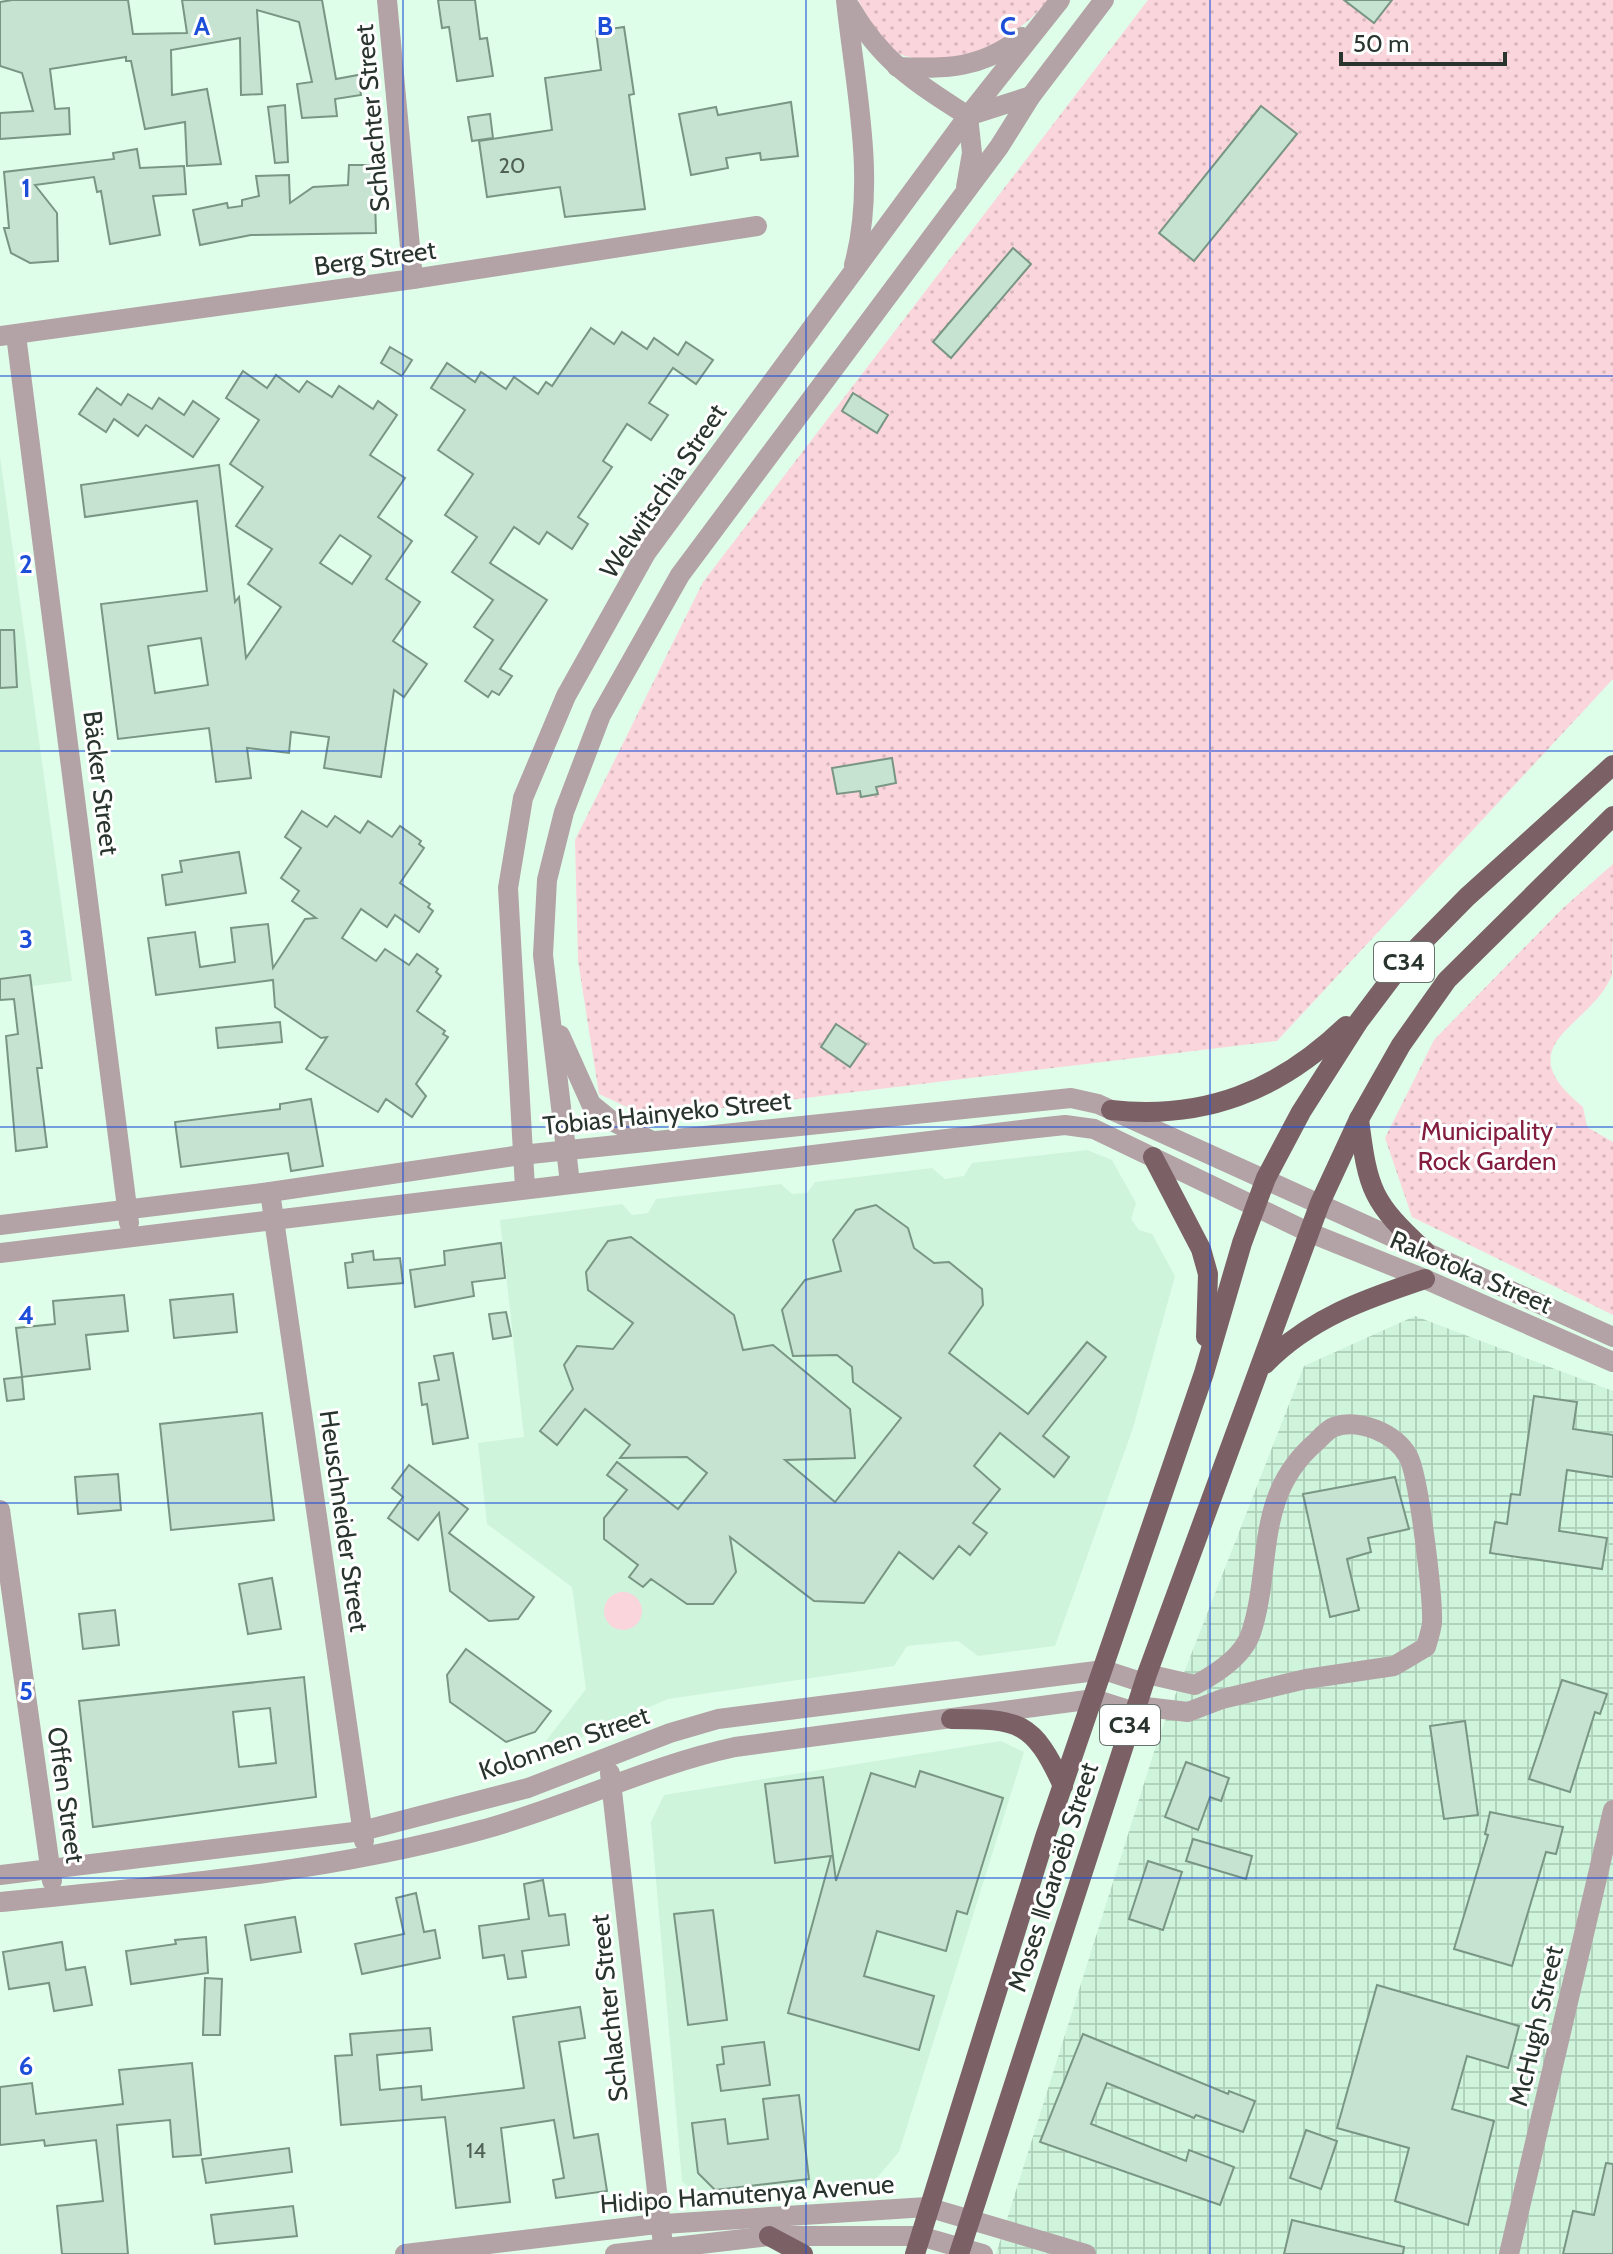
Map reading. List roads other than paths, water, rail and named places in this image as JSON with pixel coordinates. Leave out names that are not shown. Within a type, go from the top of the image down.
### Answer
[{"type":"main road","name":"C34","points":[[1256,1207],[1266,1178],[1301,1112],[1375,998],[1405,960],[1467,897],[1613,765]]},
{"type":"main road","name":"C34","points":[[1320,1203],[1359,1119],[1401,1045],[1447,980],[1613,816]]},
{"type":"main road","points":[[1111,1110],[1172,1113],[1223,1103],[1262,1087],[1305,1063],[1375,998]]},
{"type":"main road","points":[[1359,1119],[1372,1189],[1385,1214],[1425,1251]]},
{"type":"main road","points":[[1153,1157],[1201,1249],[1208,1274],[1204,1373]]},
{"type":"main road","name":"Moses ǁGaroëb Street","points":[[960,2251],[1145,1678],[1320,1203]]},
{"type":"main road","name":"Moses ǁGaroëb Street","points":[[917,2245],[1063,1786],[1204,1373],[1256,1207]]},
{"type":"main road","points":[[1261,1367],[1312,1323],[1355,1303],[1425,1279]]},
{"type":"main road","points":[[951,1719],[1002,1719],[1019,1726],[1045,1748],[1063,1786]]},
{"type":"main road","points":[[769,2236],[803,2254]]},
{"type":"street","name":"Schlachter Street","points":[[387,0],[413,279]]},
{"type":"street","points":[[846,0],[869,40],[897,67],[968,116],[972,153],[966,190]]},
{"type":"street","points":[[846,0],[865,187],[863,230],[849,281]]},
{"type":"street","name":"Welwitschia Street","points":[[525,1188],[508,888],[523,798],[566,696],[646,553],[968,116],[1060,0]]},
{"type":"street","points":[[570,1183],[543,955],[547,880],[564,812],[601,715],[680,575],[1104,0]]},
{"type":"street","points":[[897,67],[965,66],[1004,51],[1045,19]]},
{"type":"street","points":[[968,116],[1031,96]]},
{"type":"street","name":"Berg Street","points":[[8,335],[413,279],[757,226]]},
{"type":"street","name":"Bäcker Street","points":[[8,335],[130,1239]]},
{"type":"street","points":[[553,1025],[566,1044],[577,1079],[591,1104],[612,1121],[654,1142]]},
{"type":"street","name":"Tobias Hainyeko Street","points":[[0,1225],[270,1192],[521,1155],[1044,1098],[1071,1098],[1111,1110],[1320,1203]]},
{"type":"street","points":[[0,1253],[1065,1125],[1094,1129],[1308,1232]]},
{"type":"street","name":"Heuschneider Street","points":[[270,1192],[366,1858]]},
{"type":"street","name":"Rakotoka Street","points":[[1320,1203],[1613,1337]]},
{"type":"street","name":"Rakotoka Street","points":[[1308,1232],[1425,1279],[1613,1362]]},
{"type":"street","name":"Kolonnen Street","points":[[0,1875],[362,1831],[528,1788],[608,1756],[718,1719],[1104,1670],[1195,1685],[1221,1671],[1250,1635],[1266,1531],[1279,1496],[1302,1453],[1333,1427],[1352,1425],[1381,1430],[1408,1455],[1428,1568],[1432,1625],[1426,1647],[1394,1666],[1306,1679],[1222,1699],[1188,1712],[1136,1709],[1094,1699],[735,1747],[684,1758],[559,1807],[480,1831],[366,1858],[0,1902]]},
{"type":"street","name":"Offen Street","points":[[0,1510],[55,1897]]},
{"type":"street","name":"Schlachter Street","points":[[608,1756],[664,2251]]},
{"type":"street","name":"McHugh Street","points":[[1509,2254],[1613,1810]]},
{"type":"street","name":"Hidipo Hamutenya Avenue","points":[[405,2254],[660,2224],[927,2207],[1086,2254]]},
{"type":"street","name":"Hidipo Hamutenya Avenue","points":[[615,2254],[664,2251],[769,2236],[917,2245],[983,2254]]},
{"type":"park label","name":"Municipality Rock Garden","points":[[1487,1146]]}]
